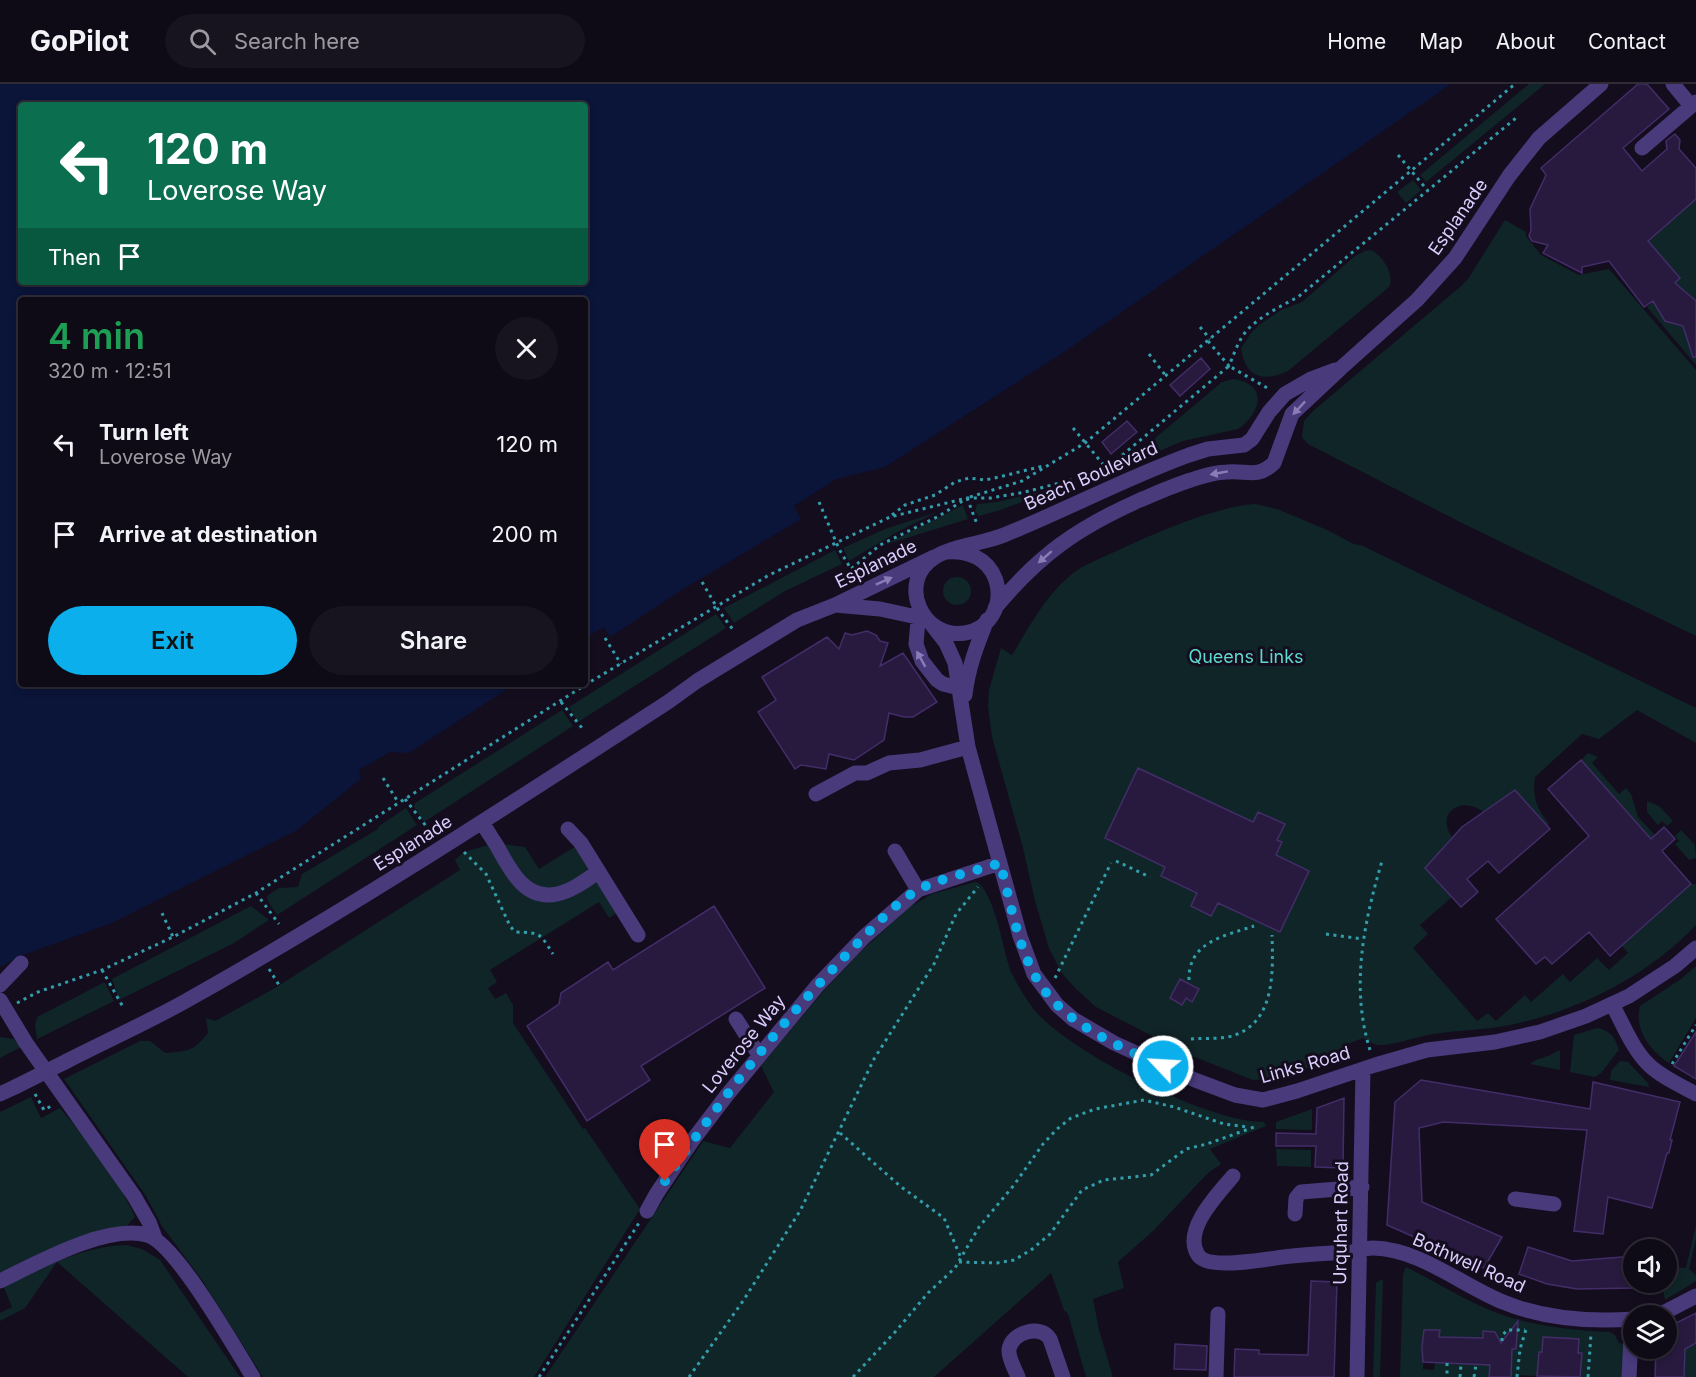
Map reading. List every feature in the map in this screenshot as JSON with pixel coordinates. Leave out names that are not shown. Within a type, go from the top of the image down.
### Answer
[{"type":"street","name":"Esplanade","points":[[991,614],[1019,580],[1059,544],[1092,523],[1189,480],[1226,471],[1255,474],[1263,472],[1274,463],[1292,414],[1424,293],[1455,258],[1509,176],[1539,138],[1601,84]]},
{"type":"street","points":[[1642,148],[1694,104],[1673,84]]},
{"type":"street","name":"Esplanade","points":[[1252,439],[1265,418],[1285,394],[1341,368]]},
{"type":"street","name":"Beach Boulevard","points":[[940,555],[999,538],[1189,455],[1208,449],[1244,445],[1252,439]]},
{"type":"street","points":[[966,552],[984,560],[992,570],[998,582],[998,596],[991,614],[978,628],[967,632],[943,631],[924,618],[916,598],[916,586],[925,565],[940,555],[966,552]]},
{"type":"street","name":"Esplanade","points":[[0,1094],[183,1002],[324,920],[456,839],[785,626],[940,555]]},
{"type":"street","name":"Esplanade","points":[[835,605],[880,609],[924,618]]},
{"type":"street","name":"Links Road","points":[[963,707],[973,655],[991,614]]},
{"type":"street","points":[[924,618],[916,644],[922,661],[937,680],[959,688]]},
{"type":"street","name":"Links Road","points":[[924,618],[952,653],[968,747],[1027,957],[1034,974],[1047,994],[1073,1018],[1114,1043],[1195,1080],[1250,1099],[1276,1098],[1369,1067],[1436,1048],[1516,1038],[1561,1025],[1612,1004],[1652,983],[1696,948]]},
{"type":"street","points":[[816,794],[855,773],[867,773],[889,763],[927,759],[968,747]]},
{"type":"street","points":[[482,822],[512,874],[532,892],[556,895],[569,891],[598,872]]},
{"type":"street","points":[[568,829],[580,843],[638,935]]},
{"type":"street","points":[[895,851],[918,890]]},
{"type":"street","name":"Loverose Way","points":[[647,1211],[692,1141],[759,1056],[834,967],[892,911],[918,890],[1000,863]]},
{"type":"street","points":[[0,985],[21,963]]},
{"type":"street","points":[[1612,1004],[1642,1056],[1651,1067],[1696,1094]]},
{"type":"street","points":[[2,1007],[134,1196],[155,1238]]},
{"type":"street","points":[[736,1019],[759,1056]]},
{"type":"street","name":"Urquhart Road","points":[[1357,1377],[1362,1187],[1369,1067]]},
{"type":"street","name":"Bothwell Road","points":[[1233,1176],[1207,1207],[1198,1222],[1196,1248],[1202,1259],[1209,1262],[1242,1262],[1383,1249],[1406,1255],[1502,1302],[1534,1312],[1592,1320],[1623,1319]]},
{"type":"street","points":[[1295,1214],[1296,1197],[1301,1192],[1362,1187]]},
{"type":"street","points":[[1515,1199],[1554,1204]]},
{"type":"street","points":[[0,1281],[56,1254],[92,1240],[131,1233],[148,1235],[155,1238],[179,1263],[253,1377]]},
{"type":"street","points":[[1677,1306],[1696,1296]]},
{"type":"street","points":[[1216,1377],[1218,1314]]},
{"type":"street","points":[[1018,1377],[1009,1350],[1012,1343],[1017,1337],[1041,1330],[1050,1339],[1064,1377]]},
{"type":"street","points":[[1629,1377],[1630,1359]]},
{"type":"path","points":[[588,685],[769,575],[836,542],[890,517],[967,498],[1022,481],[1085,443],[1515,84]]},
{"type":"path","points":[[819,502],[836,542],[851,569],[880,544],[939,516],[967,498],[991,498],[1025,492],[1102,472],[1229,366],[1239,344],[1250,328],[1274,310],[1298,297],[1516,118]]},
{"type":"path","points":[[1398,155],[1428,191]]},
{"type":"path","points":[[1200,327],[1229,366],[1270,390]]},
{"type":"path","points":[[1149,354],[1166,375]]},
{"type":"path","points":[[1073,428],[1107,469]]},
{"type":"path","points":[[890,517],[905,505],[935,495],[955,482],[969,478],[985,480],[1047,465]]},
{"type":"path","points":[[967,498],[977,524]]},
{"type":"path","points":[[702,582],[734,631]]},
{"type":"path","points":[[604,638],[621,664]]},
{"type":"path","points":[[38,992],[102,970],[173,937],[256,893],[404,798],[585,687]]},
{"type":"path","points":[[561,702],[582,728]]},
{"type":"path","points":[[383,778],[399,802]]},
{"type":"path","points":[[404,798],[426,826]]},
{"type":"path","points":[[456,839],[464,852],[486,874],[515,932],[537,933],[543,937],[553,954]]},
{"type":"path","points":[[1116,861],[1150,877]]},
{"type":"path","points":[[1369,1067],[1359,980],[1363,939],[1382,861]]},
{"type":"path","points":[[1047,994],[1111,863]]},
{"type":"path","points":[[689,1377],[743,1301],[800,1211],[811,1185],[840,1133],[874,1059],[934,964],[956,914],[975,890]]},
{"type":"path","points":[[256,893],[279,924]]},
{"type":"path","points":[[162,913],[173,937]]},
{"type":"path","points":[[1189,980],[1192,960],[1203,947],[1217,939],[1254,926]]},
{"type":"path","points":[[1326,934],[1363,939]]},
{"type":"path","points":[[1191,1039],[1229,1036],[1241,1032],[1263,1011],[1272,988],[1272,935]]},
{"type":"path","points":[[102,970],[123,1006]]},
{"type":"path","points":[[1665,1076],[1696,1025]]},
{"type":"path","points":[[21,1084],[44,1110],[66,1098]]},
{"type":"path","points":[[853,1377],[928,1293],[948,1275],[960,1260],[979,1227],[1014,1185],[1048,1137],[1076,1116],[1105,1107],[1144,1100],[1174,1107],[1224,1124],[1248,1127]]},
{"type":"path","points":[[960,1260],[997,1263],[1014,1260],[1031,1250],[1050,1234],[1082,1190],[1104,1180],[1151,1175],[1186,1149],[1257,1126]]},
{"type":"path","points":[[840,1133],[900,1186],[944,1218],[960,1260]]},
{"type":"path","points":[[539,1377],[647,1211]]},
{"type":"path","points":[[1517,1377],[1520,1349],[1534,1312]]},
{"type":"path","points":[[1588,1377],[1592,1320]]},
{"type":"path","points":[[1502,1341],[1502,1336],[1507,1330],[1526,1330]]},
{"type":"path","points":[[1446,1363],[1447,1377]]},
{"type":"path","points":[[1460,1377],[1461,1364]]},
{"type":"path","points":[[1474,1377],[1476,1365]]},
{"type":"green space","points":[[1529,84],[1545,84],[1426,182],[1420,175]]},
{"type":"green space","points":[[1696,170],[1696,365],[1647,307],[1680,278],[1633,223]]},
{"type":"green space","points":[[1413,180],[1421,190],[1406,203],[1397,192]]},
{"type":"green space","points":[[1505,220],[1526,232],[1526,236],[1541,255],[1579,275],[1609,269],[1696,370],[1696,636],[1462,523],[1308,444],[1302,437],[1304,421],[1313,411],[1468,279]]},
{"type":"green space","points":[[1371,250],[1387,266],[1390,277],[1389,287],[1288,371],[1271,377],[1263,377],[1251,371],[1243,358],[1241,348],[1252,332],[1281,310],[1302,302],[1355,256]]},
{"type":"green space","points":[[1233,379],[1252,387],[1258,400],[1252,415],[1238,429],[1183,441],[1136,461],[1129,460],[1222,382]]},
{"type":"green space","points":[[1048,492],[988,514],[979,516],[975,511],[977,504],[997,502]]},
{"type":"green space","name":"Queens Links","points":[[1255,504],[1277,509],[1363,546],[1696,708],[1696,743],[1637,710],[1599,739],[1582,734],[1535,777],[1535,797],[1541,813],[1549,824],[1547,826],[1515,790],[1483,812],[1466,805],[1453,809],[1449,814],[1447,821],[1452,837],[1426,868],[1452,897],[1420,925],[1428,934],[1413,948],[1477,1021],[1488,1013],[1496,1021],[1525,995],[1531,1002],[1563,974],[1570,982],[1597,958],[1609,970],[1628,953],[1622,946],[1691,884],[1696,884],[1696,925],[1656,960],[1634,975],[1586,1001],[1561,1011],[1510,1025],[1433,1034],[1384,1045],[1375,1044],[1363,1038],[1345,1045],[1342,1056],[1277,1079],[1253,1080],[1187,1054],[1096,1007],[1076,989],[1061,972],[1049,948],[992,737],[988,707],[989,690],[1001,648],[1012,655],[1046,602],[1062,583],[1081,568],[1182,523],[1220,510]]},
{"type":"green space","points":[[963,505],[968,519],[884,545]]},
{"type":"green space","points":[[937,512],[899,531],[849,561],[843,548],[885,529]]},
{"type":"green space","points":[[835,550],[842,564],[785,591],[734,623],[724,608]]},
{"type":"green space","points":[[957,577],[967,581],[971,591],[967,601],[957,605],[947,601],[943,591],[947,581]]},
{"type":"green space","points":[[716,614],[726,628],[578,722],[569,707]]},
{"type":"green space","points":[[562,710],[573,726],[424,822],[414,807],[415,803]]},
{"type":"green space","points":[[1588,753],[1598,757],[1592,763],[1619,794],[1626,788],[1631,794],[1638,817],[1655,835],[1651,839],[1581,760]]},
{"type":"green space","points":[[1647,801],[1659,806],[1673,821],[1667,826],[1662,821],[1658,825],[1647,812]]},
{"type":"green space","points":[[406,808],[417,825],[277,915],[267,896],[279,888],[298,887],[302,874],[378,829],[379,826]]},
{"type":"green space","points":[[1681,830],[1695,845],[1696,858],[1689,860],[1675,844],[1679,841],[1675,836]]},
{"type":"green space","points":[[495,843],[525,847],[539,869],[581,843],[621,910],[609,918],[599,902],[490,970],[497,982],[488,988],[495,999],[506,993],[513,1005],[513,1023],[583,1129],[585,1128],[640,1209],[534,1377],[263,1377],[202,1280],[162,1226],[146,1196],[64,1079],[140,1041],[150,1041],[165,1053],[184,1051],[194,1047],[208,1033],[206,1018],[215,1021],[275,988],[460,870],[455,860],[464,852]]},
{"type":"green space","points":[[975,882],[981,886],[992,907],[1013,976],[1032,1007],[1049,1025],[1106,1063],[1176,1098],[1210,1111],[1240,1119],[1264,1122],[1266,1126],[1210,1149],[1221,1164],[1208,1173],[1154,1230],[1118,1262],[1124,1288],[1093,1299],[1099,1330],[1113,1377],[1086,1377],[1068,1314],[1064,1310],[1051,1273],[934,1377],[545,1377],[703,1141],[730,1148],[774,1092],[761,1066],[820,995],[858,954],[908,908],[932,894]]},
{"type":"green space","points":[[251,906],[269,920],[234,943],[119,1000],[112,979]]},
{"type":"green space","points":[[1696,966],[1696,1018],[1669,1063],[1645,1039],[1639,1023],[1640,1006],[1681,979]]},
{"type":"green space","points":[[103,983],[114,1001],[37,1039],[35,1026],[37,1017]]},
{"type":"green space","points":[[1597,1028],[1612,1035],[1619,1050],[1601,1073],[1595,1077],[1570,1072],[1574,1035]]},
{"type":"green space","points":[[0,1037],[14,1039],[21,1047],[0,1058]]},
{"type":"green space","points":[[1560,1051],[1560,1070],[1530,1064],[1535,1060]]},
{"type":"green space","points":[[1620,1061],[1628,1062],[1648,1083],[1649,1087],[1610,1080],[1611,1071]]},
{"type":"green space","points":[[31,1097],[41,1118],[60,1108],[92,1146],[120,1188],[135,1217],[127,1226],[71,1240],[0,1273],[0,1112]]},
{"type":"green space","points":[[1312,1109],[1312,1130],[1276,1129],[1276,1122]]},
{"type":"green space","points":[[1276,1149],[1311,1150],[1311,1167],[1277,1166]]},
{"type":"green space","points":[[1696,1225],[1696,1239],[1689,1269],[1696,1275],[1696,1281],[1677,1293],[1677,1268],[1686,1268]]},
{"type":"green space","points":[[126,1245],[142,1249],[160,1260],[240,1377],[188,1377],[57,1262],[78,1254],[110,1246]]},
{"type":"green space","points":[[57,1263],[25,1308],[0,1321],[0,1313],[12,1307],[4,1287]]},
{"type":"green space","points":[[1406,1267],[1470,1301],[1520,1320],[1579,1330],[1609,1332],[1615,1335],[1619,1343],[1623,1344],[1622,1377],[1580,1377],[1582,1354],[1578,1353],[1578,1339],[1557,1340],[1543,1337],[1537,1376],[1516,1375],[1516,1377],[1511,1377],[1511,1370],[1508,1370],[1509,1349],[1516,1349],[1517,1332],[1509,1332],[1504,1341],[1498,1341],[1495,1332],[1483,1331],[1483,1338],[1439,1337],[1439,1330],[1425,1330],[1423,1369],[1434,1370],[1435,1363],[1490,1365],[1489,1377],[1400,1377],[1403,1274]]},
{"type":"green space","points":[[1383,1280],[1380,1377],[1373,1377],[1376,1283]]},
{"type":"green space","points":[[1664,1293],[1676,1293],[1665,1300]]},
{"type":"green space","points":[[1696,1343],[1696,1377],[1684,1377],[1685,1349]]},
{"type":"water","points":[[0,84],[1451,84],[1067,350],[885,467],[836,479],[794,506],[801,519],[682,590],[610,637],[604,627],[588,636],[588,297],[18,297],[18,687],[510,687],[409,753],[390,752],[359,770],[361,779],[297,830],[112,923],[20,956],[0,967]]},
{"type":"building","points":[[1638,84],[1647,84],[1669,109],[1623,148],[1642,171],[1667,149],[1666,141],[1675,134],[1680,140],[1679,149],[1696,168],[1696,199],[1648,241],[1680,278],[1675,283],[1696,301],[1696,357],[1693,357],[1683,326],[1665,321],[1653,301],[1644,307],[1609,261],[1582,267],[1582,273],[1543,253],[1548,245],[1532,241],[1529,236],[1530,209],[1546,175],[1541,168]]},
{"type":"building","points":[[1201,358],[1210,369],[1180,396],[1170,385]]},
{"type":"building","points":[[1127,421],[1137,432],[1111,454],[1102,442]]},
{"type":"building","points":[[867,631],[876,635],[880,641],[888,643],[880,666],[903,653],[937,702],[913,717],[889,713],[884,740],[854,760],[829,754],[826,769],[801,765],[795,769],[758,712],[776,700],[762,677],[827,637],[839,649],[845,633],[852,635]]},
{"type":"building","points":[[1581,760],[1651,839],[1664,827],[1675,839],[1662,851],[1691,884],[1610,956],[1589,932],[1552,964],[1545,957],[1536,964],[1496,919],[1589,836],[1548,789]]},
{"type":"building","points":[[1138,768],[1253,822],[1258,812],[1285,824],[1277,840],[1282,842],[1276,855],[1309,871],[1280,932],[1218,903],[1211,916],[1191,906],[1197,893],[1161,876],[1165,867],[1105,838]]},
{"type":"building","points":[[1515,790],[1550,829],[1499,873],[1488,861],[1467,879],[1478,892],[1461,907],[1425,868],[1462,827]]},
{"type":"building","points":[[714,906],[765,988],[641,1066],[650,1080],[587,1121],[527,1026],[559,1004],[561,993],[608,962],[613,970]]},
{"type":"building","points":[[1180,979],[1199,989],[1192,1002],[1186,998],[1182,1005],[1170,998]]},
{"type":"building","points":[[1696,1032],[1696,1079],[1674,1066]]},
{"type":"building","points":[[1421,1080],[1590,1109],[1593,1082],[1680,1102],[1669,1153],[1667,1153],[1652,1208],[1608,1197],[1603,1234],[1574,1231],[1587,1130],[1443,1122],[1419,1128],[1422,1202],[1502,1237],[1484,1268],[1387,1225],[1395,1102]]},
{"type":"building","points":[[1344,1098],[1343,1168],[1315,1167],[1316,1146],[1276,1146],[1276,1133],[1316,1134],[1317,1108]]},
{"type":"building","points":[[1528,1247],[1572,1261],[1623,1257],[1623,1288],[1577,1289],[1547,1284],[1519,1274]]},
{"type":"building","points":[[1311,1281],[1337,1282],[1334,1377],[1234,1377],[1235,1349],[1259,1350],[1259,1354],[1308,1355]]},
{"type":"building","points":[[1696,1313],[1696,1343],[1685,1349],[1684,1377],[1655,1377],[1656,1359],[1677,1359],[1677,1322]]},
{"type":"building","points":[[1518,1321],[1516,1349],[1512,1349],[1511,1377],[1489,1377],[1490,1365],[1423,1362],[1424,1330],[1440,1330],[1439,1337],[1483,1338],[1483,1331],[1495,1332],[1501,1343]]},
{"type":"building","points":[[1543,1337],[1579,1339],[1578,1353],[1582,1353],[1580,1377],[1537,1376]]},
{"type":"building","points":[[1175,1344],[1207,1346],[1206,1370],[1174,1369]]},
{"type":"route","points":[[665,1181],[732,1088],[800,1005],[864,937],[918,890],[1000,863],[1027,957],[1044,990],[1057,1005],[1094,1032],[1163,1066]]}]
